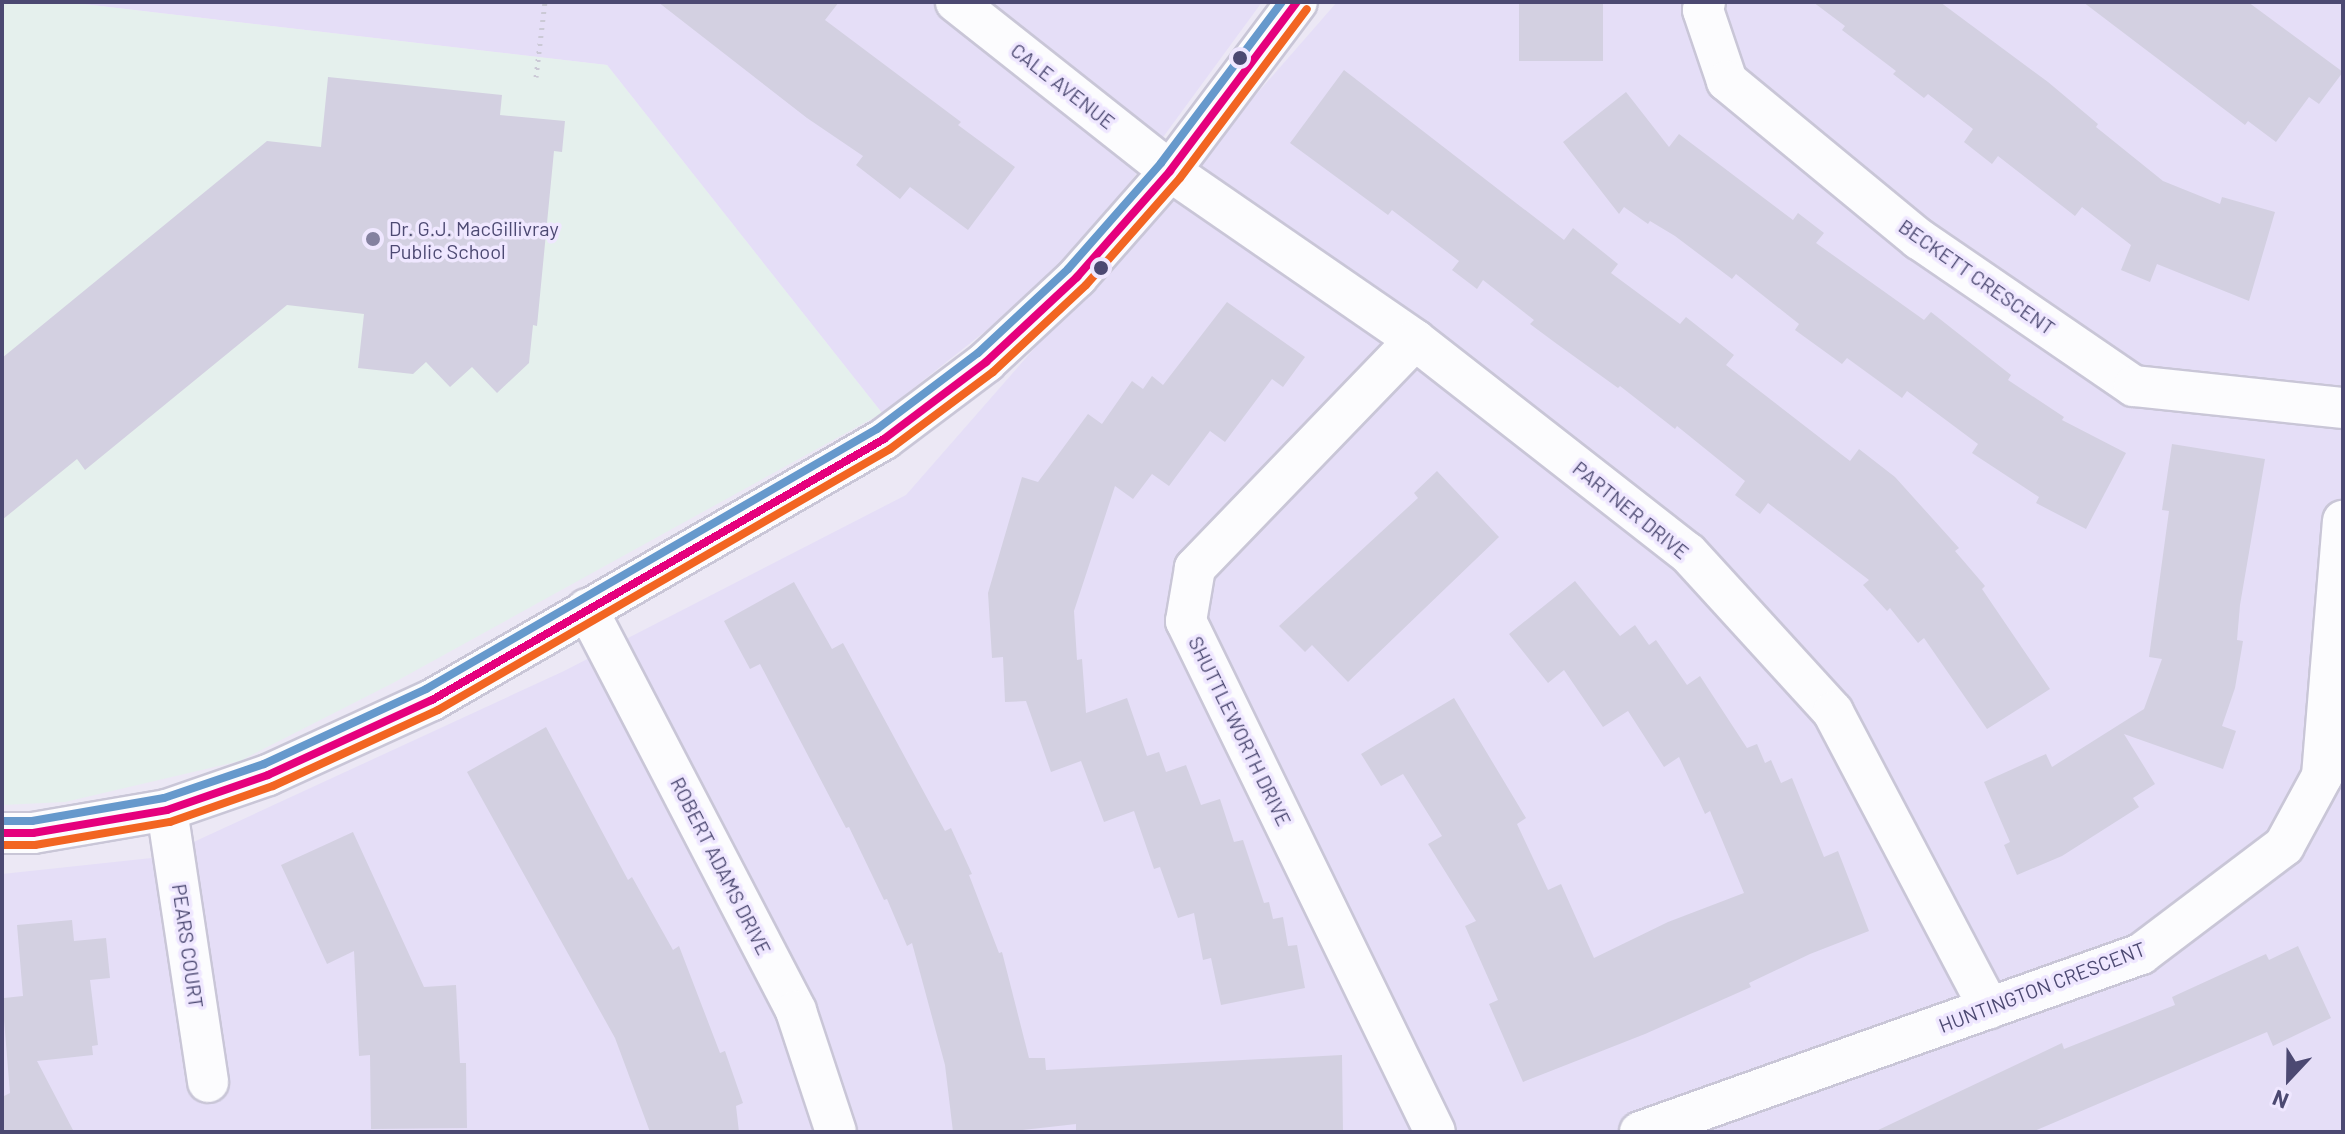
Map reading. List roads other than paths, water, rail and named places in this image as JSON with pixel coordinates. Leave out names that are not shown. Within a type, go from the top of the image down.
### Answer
[{"type":"street","name":"CALE AVENUE","points":[[956,2],[1170,171]]},
{"type":"street","points":[[2,833],[33,833],[167,810],[268,775],[432,700],[884,439],[986,362],[1065,288],[1170,171],[1297,2]]},
{"type":"street","name":"BECKETT CRESCENT","points":[[1705,2],[1703,10],[1727,81],[1919,239],[2134,386],[2343,408]]},
{"type":"street","name":"PARTNER DRIVE","points":[[1170,171],[1415,340],[1688,553],[1833,712],[1989,1008]]},
{"type":"street","name":"SHUTTLEWORTH DRIVE","points":[[1415,340],[1195,568],[1186,621],[1435,1132]]},
{"type":"street","name":"HUNTINGTON CRESCENT","points":[[1640,1132],[2141,954],[2284,846],[2322,776],[2343,521]]},
{"type":"street","name":"ROBERT ADAMS DRIVE","points":[[587,609],[796,1011],[836,1132]]},
{"type":"street","name":"PEARS COURT","points":[[167,810],[208,1082]]},
{"type":"place","name":"Dr. G.J. MacGillivray Public School","points":[[373,239]]}]
